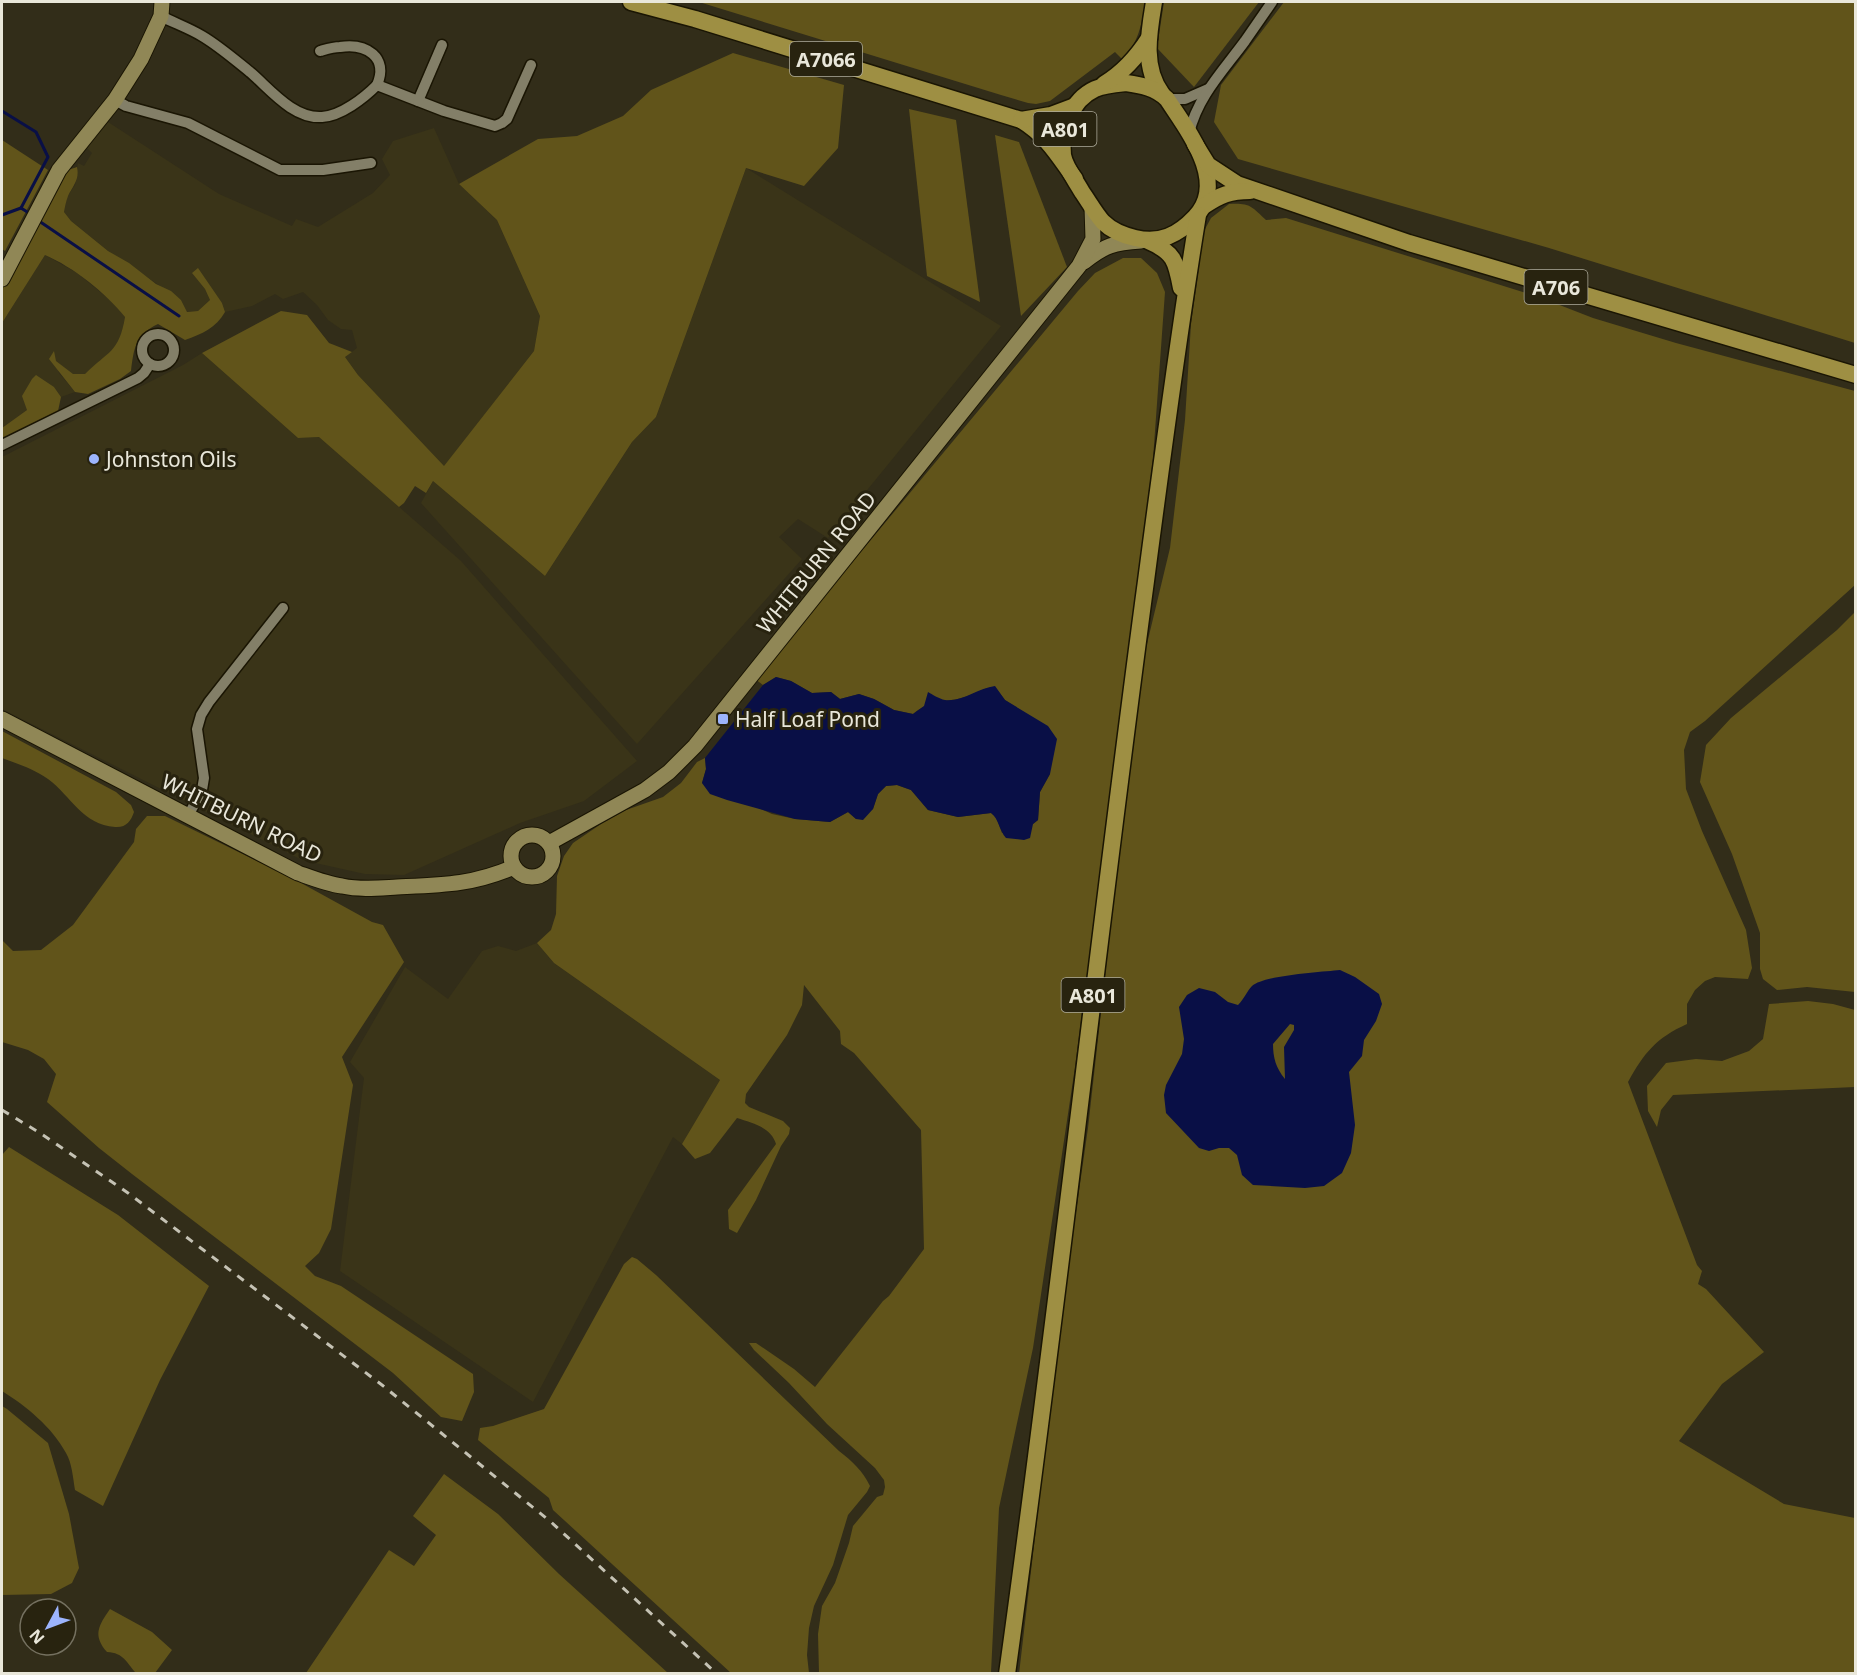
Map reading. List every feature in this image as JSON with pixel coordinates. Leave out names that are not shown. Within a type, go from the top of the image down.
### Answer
[{"type":"main road","name":"A7066","points":[[631,2],[695,19],[1021,120],[1048,141],[1075,179]]},
{"type":"main road","name":"A801","points":[[1007,1674],[1119,783],[1181,316],[1201,211],[1208,195],[1208,183],[1201,154],[1153,79],[1150,69],[1149,38],[1154,2]]},
{"type":"main road","points":[[2,279],[59,170],[115,100],[141,59],[161,9]]},
{"type":"main road","name":"A801","points":[[1149,38],[1135,58],[1116,77],[1086,95],[1075,106],[1068,117],[1064,137],[1064,157],[1092,207],[1103,221],[1119,234],[1165,248],[1178,267],[1181,286],[1181,316]]},
{"type":"main road","name":"A801","points":[[1095,89],[1126,83],[1148,87],[1164,97]]},
{"type":"main road","name":"A7066","points":[[1021,120],[1051,115],[1075,106]]},
{"type":"main road","name":"A706","points":[[1192,139],[1208,165],[1237,184],[1409,243],[1856,375]]},
{"type":"main road","name":"A706","points":[[1201,211],[1215,199],[1233,191],[1260,191]]},
{"type":"main road","name":"WHITBURN ROAD","points":[[549,843],[645,790],[669,772],[695,746],[1079,266],[1093,239],[1092,207]]},
{"type":"main road","points":[[1146,241],[1172,236],[1184,229],[1201,211]]},
{"type":"main road","name":"WHITBURN ROAD","points":[[1079,266],[1106,246],[1146,241]]},
{"type":"main road","name":"WHITBURN ROAD","points":[[2,719],[298,873],[343,887],[464,883],[490,877],[514,867]]},
{"type":"main road","points":[[535,835],[549,843],[553,850],[552,864],[542,876],[528,877],[520,874],[511,858],[518,840],[535,835]]},
{"type":"street","points":[[1192,139],[1194,113],[1208,89],[1272,2]]},
{"type":"street","points":[[161,9],[201,35],[292,108],[307,115],[320,117],[333,115],[377,85],[381,75],[381,66],[375,56],[363,49],[342,46],[320,51]]},
{"type":"street","points":[[418,101],[442,45]]},
{"type":"street","points":[[377,85],[444,111],[495,126],[507,119],[531,64]]},
{"type":"street","points":[[1164,97],[1185,99],[1208,89]]},
{"type":"street","points":[[115,100],[126,106],[188,123],[280,170],[323,170],[371,163]]},
{"type":"street","points":[[2,445],[138,378],[150,364]]},
{"type":"street","points":[[188,816],[202,790],[204,778],[198,729],[201,715],[283,608]]},
{"type":"shaded area","points":[[699,2],[1145,2],[1136,39],[1122,59],[1115,52],[1050,101],[1036,104]]},
{"type":"shaded area","points":[[1164,2],[1259,2],[1194,87],[1157,48]]},
{"type":"shaded area","points":[[1284,2],[1855,2],[1855,343],[1549,248],[1238,159],[1214,122],[1221,85]]},
{"type":"shaded area","points":[[733,53],[844,85],[838,148],[804,186],[746,168],[656,417],[632,442],[545,576],[433,481],[426,493],[415,486],[399,507],[319,437],[298,438],[202,353],[281,311],[307,315],[329,343],[352,352],[345,357],[358,375],[444,466],[534,351],[540,316],[497,220],[459,184],[538,139],[577,136],[623,116],[651,90]]},
{"type":"shaded area","points":[[909,109],[956,120],[980,302],[927,276]]},
{"type":"shaded area","points":[[108,122],[219,194],[292,226],[296,219],[318,227],[373,193],[390,175],[382,159],[393,141],[434,128],[459,184],[497,220],[540,316],[534,351],[444,467],[358,375],[345,357],[357,348],[352,330],[341,329],[328,320],[303,292],[283,299],[275,294],[252,306],[225,312],[222,303],[192,273],[205,289],[210,300],[198,311],[186,312],[181,300],[108,251],[71,221],[64,212],[67,197],[75,185],[78,163],[84,166],[92,153],[87,148]]},
{"type":"shaded area","points":[[995,135],[1019,142],[1067,267],[1021,316]]},
{"type":"shaded area","points":[[2,140],[48,170],[5,251],[2,249]]},
{"type":"shaded area","points":[[77,167],[77,179],[68,196],[64,212],[71,221],[108,251],[129,263],[156,284],[171,291],[181,300],[187,312],[198,311],[210,300],[205,289],[192,273],[198,268],[222,303],[225,312],[208,330],[185,340],[158,324],[150,328],[137,343],[131,371],[120,379],[88,394],[75,392],[49,359],[54,351],[56,361],[73,374],[85,374],[116,345],[125,317],[99,290],[67,266],[45,255],[2,323],[2,289],[68,170]]},
{"type":"shaded area","points":[[746,168],[1001,326],[828,538],[798,519],[779,537],[802,559],[637,744],[421,503],[433,481],[545,576],[632,442],[656,417]]},
{"type":"shaded area","points":[[1229,204],[1250,206],[1266,220],[1286,218],[1539,297],[1593,318],[1676,343],[1855,391],[1855,585],[1690,732],[1684,750],[1686,789],[1746,930],[1752,968],[1748,979],[1715,977],[1705,981],[1695,990],[1687,1004],[1687,1024],[1676,1029],[1652,1047],[1628,1082],[1697,1265],[1702,1271],[1698,1284],[1706,1289],[1764,1352],[1722,1384],[1679,1441],[1784,1504],[1855,1518],[1855,1673],[1019,1674],[1059,1331],[1088,1128],[1112,914],[1146,648],[1170,548],[1185,420],[1191,324],[1204,231],[1211,218]]},
{"type":"shaded area","points":[[45,255],[77,273],[116,305],[125,317],[122,333],[114,349],[85,374],[73,375],[56,361],[53,352],[59,373],[75,392],[61,397],[54,387],[2,428],[2,323]]},
{"type":"shaded area","points":[[1123,258],[1141,258],[1157,273],[1165,292],[1153,459],[1075,1067],[1033,1348],[999,1508],[991,1673],[819,1673],[818,1634],[822,1606],[835,1583],[853,1526],[877,1497],[883,1495],[884,1480],[875,1468],[827,1424],[749,1343],[756,1343],[794,1369],[815,1387],[889,1296],[924,1249],[921,1130],[854,1053],[841,1044],[840,1031],[804,985],[802,1005],[787,1035],[746,1094],[745,1103],[749,1107],[783,1121],[790,1128],[756,1200],[737,1233],[729,1229],[728,1210],[776,1144],[774,1138],[760,1126],[737,1118],[710,1153],[695,1159],[682,1144],[720,1080],[554,963],[537,943],[551,930],[556,914],[557,876],[564,856],[573,843],[626,810],[663,797],[681,783],[697,762],[705,758],[706,769],[702,783],[772,814],[795,819],[830,822],[848,812],[856,819],[873,809],[878,794],[886,786],[897,785],[911,790],[928,810],[958,817],[991,813],[996,817],[1002,833],[1033,824],[1038,820],[1040,792],[1050,774],[1025,713],[1005,700],[995,687],[968,696],[933,703],[913,714],[894,710],[859,694],[840,699],[831,692],[812,693],[791,681],[776,677],[763,685],[755,679],[1078,291],[1095,273]]},
{"type":"shaded area","points":[[202,353],[298,438],[319,437],[461,561],[637,761],[584,801],[520,823],[404,875],[365,874],[302,860],[2,709],[2,457],[183,365]]},
{"type":"shaded area","points":[[36,375],[54,387],[61,397],[58,411],[2,440],[2,428],[27,410],[22,396]]},
{"type":"shaded area","points":[[1855,612],[1855,992],[1807,987],[1777,990],[1763,979],[1760,969],[1760,933],[1732,854],[1700,782],[1706,745],[1731,718],[1837,630]]},
{"type":"shaded area","name":"Half Loaf Pond","points":[[776,677],[791,681],[812,693],[831,692],[840,699],[859,694],[894,710],[913,714],[924,706],[928,692],[943,699],[952,700],[995,686],[1005,700],[1048,726],[1057,739],[1050,774],[1040,792],[1038,820],[1033,824],[1030,838],[1024,840],[1006,838],[991,813],[958,817],[928,810],[911,790],[897,785],[886,786],[878,794],[873,809],[863,820],[856,819],[848,812],[830,822],[795,819],[710,794],[702,783],[706,769],[705,758],[763,685]]},
{"type":"shaded area","points":[[2,731],[116,792],[131,805],[134,812],[130,821],[125,825],[115,827],[94,821],[78,809],[48,779],[2,758]]},
{"type":"shaded area","points":[[147,816],[165,816],[292,878],[372,922],[383,925],[404,962],[342,1057],[353,1085],[331,1229],[319,1253],[305,1266],[315,1276],[341,1286],[473,1374],[474,1392],[462,1421],[441,1417],[393,1373],[99,1148],[47,1102],[56,1074],[44,1059],[28,1050],[2,1042],[2,940],[13,951],[41,950],[73,925],[134,842],[136,829]]},
{"type":"shaded area","points":[[537,943],[554,963],[720,1080],[682,1144],[673,1137],[533,1402],[340,1271],[364,1078],[350,1062],[405,967],[448,999],[482,951],[498,946],[516,951]]},
{"type":"shaded area","points":[[1340,970],[1355,977],[1379,994],[1382,1004],[1376,1021],[1364,1040],[1362,1056],[1349,1072],[1355,1125],[1351,1153],[1342,1173],[1324,1186],[1305,1188],[1253,1185],[1242,1175],[1237,1155],[1229,1148],[1209,1151],[1199,1148],[1166,1113],[1164,1095],[1166,1085],[1182,1054],[1184,1039],[1179,1007],[1187,995],[1199,988],[1215,992],[1228,1002],[1238,1005],[1252,986],[1259,982]],"holes":[[[1290,1024],[1294,1025],[1294,1030],[1284,1047],[1285,1079],[1276,1063],[1273,1044]]]},
{"type":"shaded area","points":[[1808,1001],[1855,1010],[1855,1087],[1673,1095],[1661,1110],[1657,1127],[1648,1111],[1647,1086],[1666,1063],[1696,1059],[1722,1061],[1749,1051],[1763,1039],[1769,1004]]},
{"type":"shaded area","points":[[9,1147],[118,1215],[209,1286],[160,1380],[103,1506],[75,1490],[70,1461],[60,1443],[38,1418],[2,1391],[2,1155]]},
{"type":"shaded area","points":[[632,1257],[656,1275],[853,1463],[870,1486],[848,1515],[833,1565],[814,1606],[809,1628],[807,1655],[809,1673],[731,1673],[553,1510],[549,1498],[478,1440],[480,1428],[544,1409],[624,1264]]},
{"type":"shaded area","points":[[2,1406],[48,1443],[69,1514],[79,1568],[72,1583],[51,1594],[2,1595]]},
{"type":"shaded area","points":[[444,1474],[498,1514],[559,1574],[668,1673],[306,1673],[389,1550],[414,1566],[436,1535],[413,1516]]},
{"type":"shaded area","points":[[110,1609],[152,1632],[172,1650],[155,1673],[136,1673],[121,1656],[107,1652],[102,1646],[98,1635],[99,1630]]},
{"type":"waterway","points":[[2,111],[36,132],[48,157],[21,208]]},
{"type":"waterway","points":[[21,208],[32,215]]},
{"type":"waterway","points":[[2,215],[21,208]]},
{"type":"waterway","points":[[39,221],[179,316]]},
{"type":"railway","points":[[2,1110],[128,1193],[382,1385],[551,1522],[717,1674]]},
{"type":"place","name":"Johnston Oils","points":[[94,459]]},
{"type":"place","name":"Half Loaf Pond","points":[[723,719]]}]
